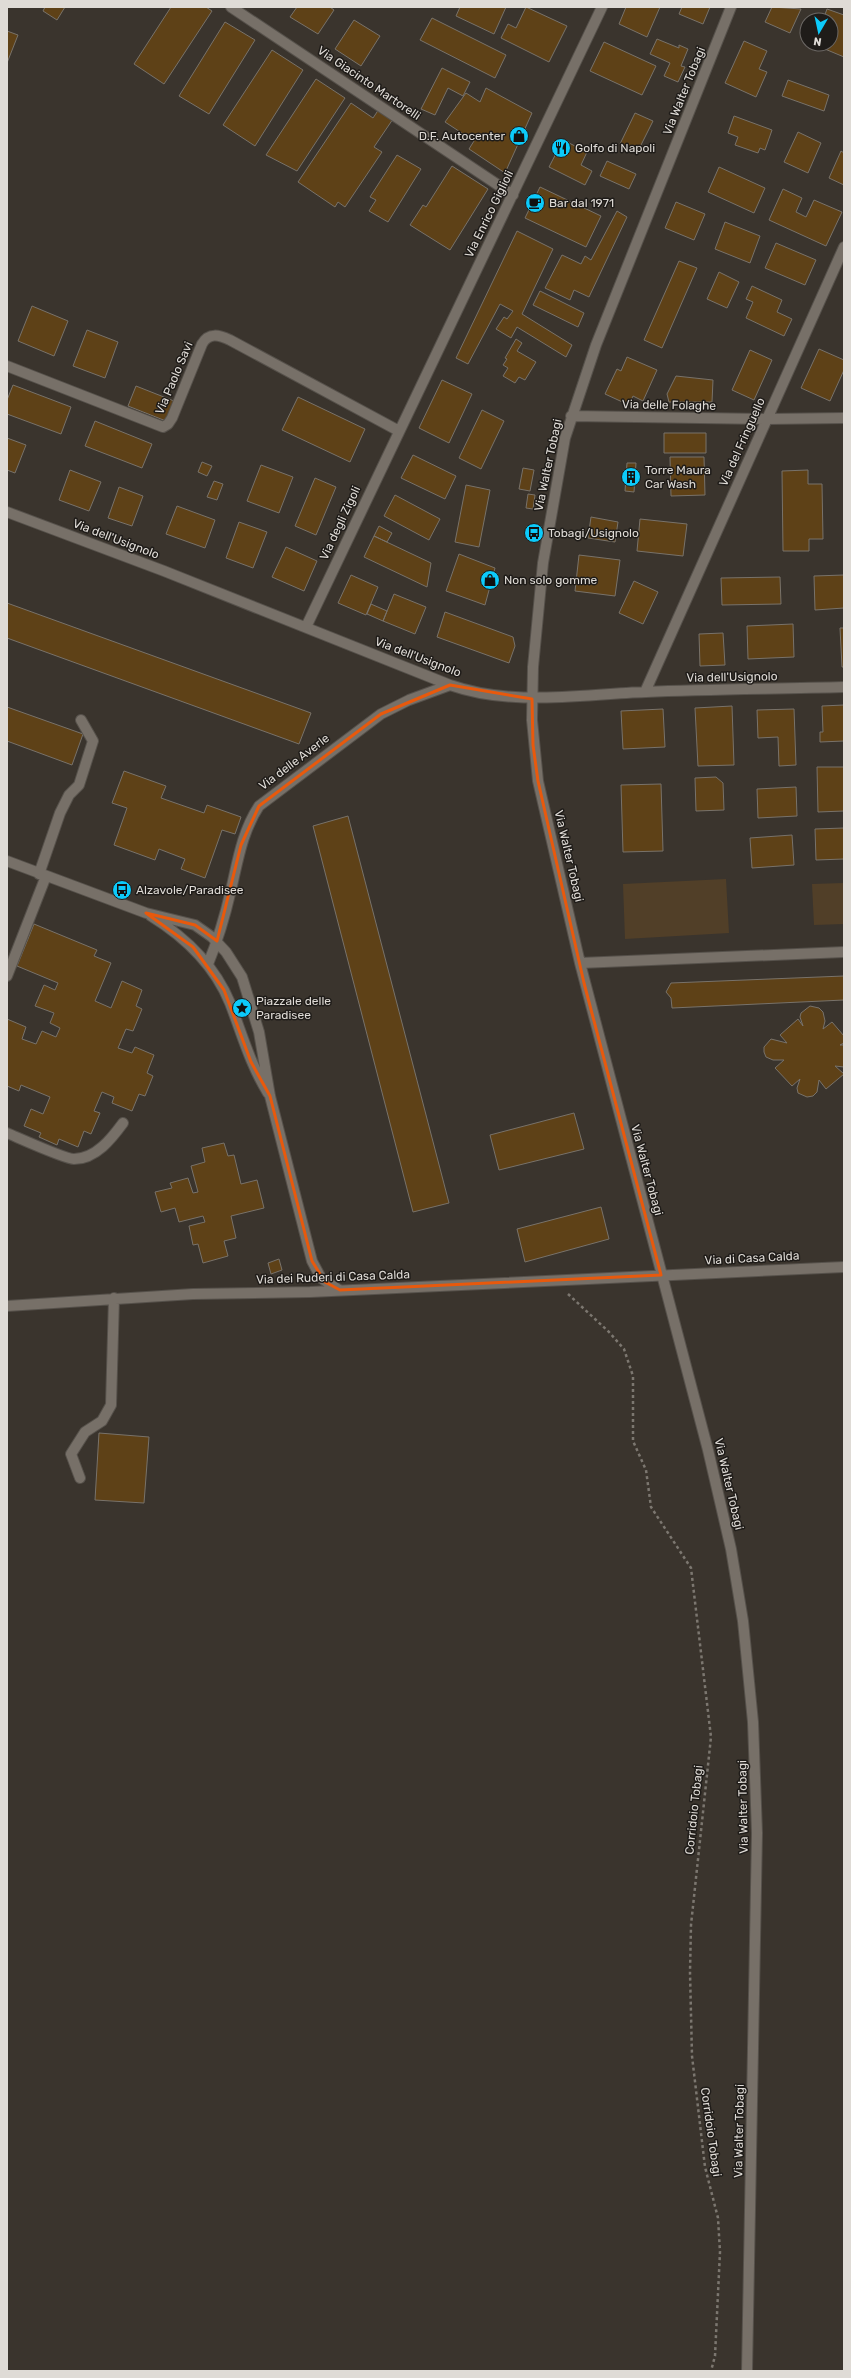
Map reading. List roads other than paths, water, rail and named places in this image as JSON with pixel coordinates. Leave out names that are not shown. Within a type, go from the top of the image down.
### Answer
[{"type":"street","name":"Via Giacinto Martorelli","points":[[231,7],[513,195]]},
{"type":"street","name":"Via Enrico Giglioli","points":[[399,431],[602,7]]},
{"type":"street","name":"Via Walter Tobagi","points":[[731,7],[598,339],[571,416],[559,461],[543,563],[532,699],[533,745],[538,781],[580,963],[708,1450],[731,1549],[743,1621],[753,1722],[757,1833],[747,2371]]},
{"type":"street","name":"Via del Fringuello","points":[[645,692],[844,247]]},
{"type":"street","name":"Via Paolo Savi","points":[[7,366],[163,427],[168,424],[172,418],[202,344],[209,336],[214,335],[230,340],[399,431]]},
{"type":"street","name":"Via delle Folaghe","points":[[571,416],[598,418],[767,420],[844,418]]},
{"type":"street","name":"Via degli Zigoli","points":[[306,627],[399,431]]},
{"type":"street","name":"Via dell'Usignolo","points":[[7,512],[306,627],[450,685],[482,693],[532,699],[645,692],[844,687]]},
{"type":"street","name":"Via delle Averle","points":[[208,964],[217,942],[241,845],[249,823],[259,806],[381,714],[409,700],[450,685]]},
{"type":"street","points":[[7,976],[42,875],[60,813],[69,795],[79,785],[87,762],[93,741],[81,720]]},
{"type":"street","points":[[7,861],[146,913],[195,925],[217,942],[234,963],[242,977],[262,1044],[270,1096],[314,1266],[325,1282],[340,1290]]},
{"type":"street","points":[[146,913],[180,936],[208,964],[224,990],[250,1062],[270,1096]]},
{"type":"street","points":[[580,963],[844,952]]},
{"type":"street","points":[[7,1133],[74,1159],[90,1154],[107,1144],[123,1123]]},
{"type":"street","name":"Via di Casa Calda","points":[[661,1275],[844,1267]]},
{"type":"street","name":"Via dei Ruderi di Casa Calda","points":[[7,1306],[114,1298],[340,1290],[661,1275]]},
{"type":"street","points":[[80,1478],[72,1454],[85,1432],[102,1421],[111,1405],[114,1298]]},
{"type":"place","name":"D.F. Autocenter","points":[[519,136]]},
{"type":"place","name":"Golfo di Napoli","points":[[561,148]]},
{"type":"place","name":"Bar dal 1971","points":[[535,203]]},
{"type":"place","name":"Torre Maura Car Wash","points":[[631,477]]},
{"type":"place","name":"Tobagi/Usignolo","points":[[534,533]]},
{"type":"place","name":"Non solo gomme","points":[[490,580]]},
{"type":"place","name":"Alzavole/Paradisee","points":[[122,890]]},
{"type":"place","name":"Piazzale delle Paradisee","points":[[242,1008]]}]
